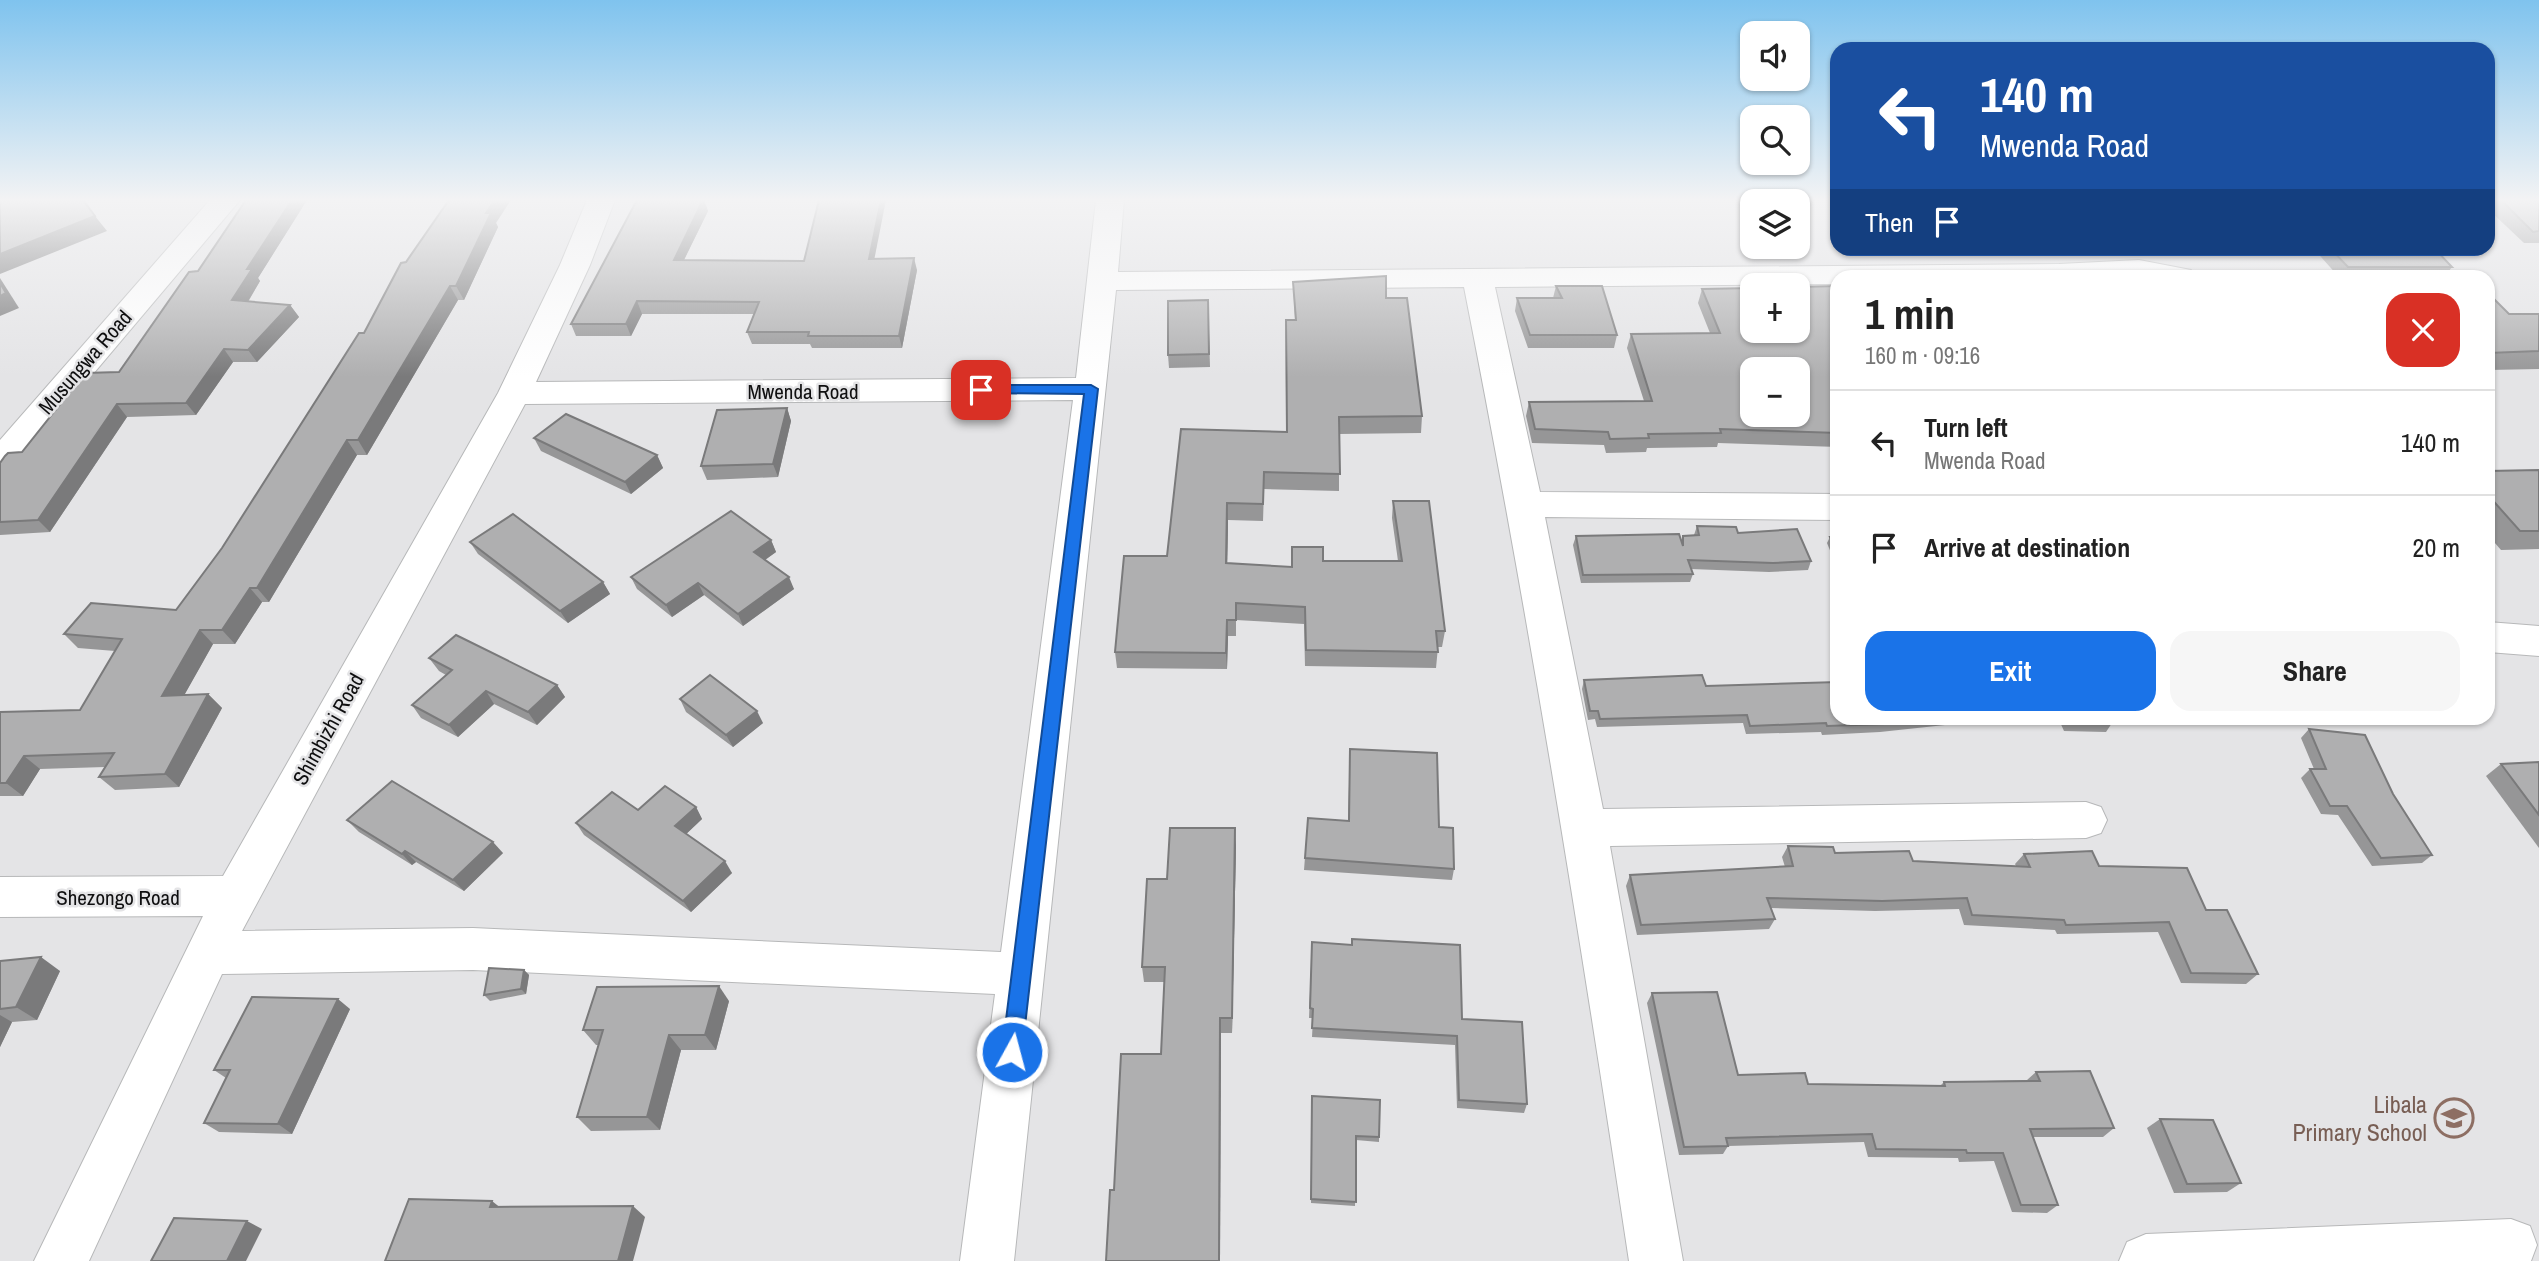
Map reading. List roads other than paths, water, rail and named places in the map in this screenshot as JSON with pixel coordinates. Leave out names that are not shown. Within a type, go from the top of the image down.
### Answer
[{"type":"street","name":"Musungwa Road","points":[[0,462],[176,259]]},
{"type":"street","name":"Shimbizhi Road","points":[[61,1261],[236,896],[514,393],[577,259]]},
{"type":"street","points":[[987,1261],[1091,389],[1103,259]]},
{"type":"street","points":[[2119,270],[2145,270]]},
{"type":"street","points":[[1100,281],[1830,275]]},
{"type":"street","points":[[1478,279],[1525,504],[1586,828],[1656,1261]]},
{"type":"street","name":"Mwenda Road","points":[[514,393],[1091,389]]},
{"type":"street","points":[[1525,504],[1830,507]]},
{"type":"street","points":[[2495,638],[2539,641]]},
{"type":"street","points":[[1586,828],[2086,820]]},
{"type":"street","name":"Shezongo Road","points":[[0,897],[236,896]]},
{"type":"street","points":[[210,953],[473,949],[1021,974]]},
{"type":"street","points":[[2146,1261],[2511,1245]]},
{"type":"place","name":"Libala Primary School","points":[[2454,1118]]}]
